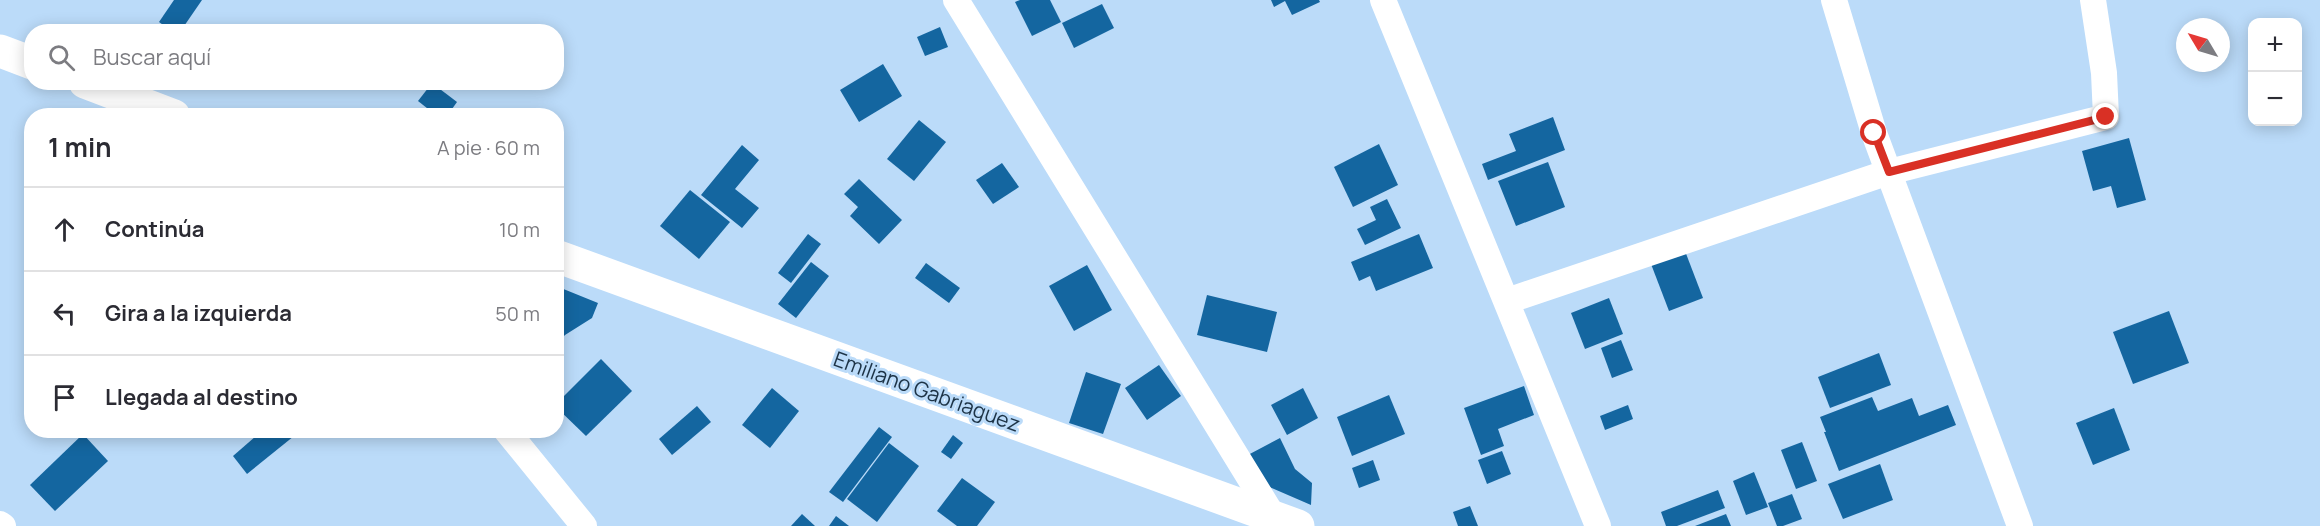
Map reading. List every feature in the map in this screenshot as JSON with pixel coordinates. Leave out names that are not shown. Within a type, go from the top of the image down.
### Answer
[{"type":"main road","points":[[0,51],[24,60]]},
{"type":"main road","points":[[106,90],[153,108]]},
{"type":"main road","name":"Emiliano Gabriaguez","points":[[564,259],[1286,521]]},
{"type":"street","points":[[956,0],[1286,521]]},
{"type":"street","points":[[1383,0],[1598,526]]},
{"type":"street","points":[[1834,0],[1874,133],[2020,526]]},
{"type":"street","points":[[1507,301],[1889,172],[2106,117],[2104,73],[2093,0]]},
{"type":"street","points":[[512,438],[584,526]]},
{"type":"building","points":[[174,0],[202,0],[186,24],[159,22]]},
{"type":"building","points":[[1050,0],[1061,22],[1032,36],[1015,2]]},
{"type":"building","points":[[1271,0],[1319,0],[1320,2],[1292,15],[1285,1],[1274,7]]},
{"type":"building","points":[[1102,4],[1114,28],[1074,48],[1062,23]]},
{"type":"building","points":[[940,27],[948,47],[925,56],[917,37]]},
{"type":"building","points":[[883,64],[902,96],[859,122],[840,90]]},
{"type":"building","points":[[427,90],[441,90],[457,102],[453,108],[427,108],[418,101]]},
{"type":"building","points":[[1553,117],[1565,150],[1488,180],[1482,164],[1516,151],[1509,134]]},
{"type":"building","points":[[919,120],[946,142],[914,181],[887,159]]},
{"type":"building","points":[[2129,138],[2146,200],[2117,208],[2111,186],[2093,191],[2082,151]]},
{"type":"building","points":[[1379,144],[1398,185],[1353,207],[1334,167]]},
{"type":"building","points":[[742,145],[759,160],[735,189],[759,208],[742,228],[701,195]]},
{"type":"building","points":[[1548,162],[1565,207],[1516,226],[1498,181]]},
{"type":"building","points":[[1002,163],[1019,187],[993,204],[976,180]]},
{"type":"building","points":[[859,179],[902,220],[879,244],[850,216],[858,207],[844,194]]},
{"type":"building","points":[[690,190],[730,222],[699,259],[660,226]]},
{"type":"building","points":[[1387,199],[1401,228],[1365,245],[1357,229],[1376,220],[1370,207]]},
{"type":"building","points":[[808,234],[821,244],[791,283],[778,273]]},
{"type":"building","points":[[1419,234],[1433,268],[1376,291],[1370,276],[1359,281],[1351,262]]},
{"type":"building","points":[[1685,251],[1703,298],[1669,311],[1651,264]]},
{"type":"building","points":[[811,262],[829,276],[796,318],[778,304]]},
{"type":"building","points":[[926,263],[960,288],[949,303],[915,278]]},
{"type":"building","points":[[1087,265],[1112,310],[1074,331],[1049,286]]},
{"type":"building","points":[[564,289],[598,303],[592,318],[565,335]]},
{"type":"building","points":[[1207,295],[1277,312],[1267,352],[1197,335]]},
{"type":"building","points":[[1609,298],[1623,334],[1585,349],[1571,313]]},
{"type":"building","points":[[2169,311],[2189,363],[2133,384],[2113,332]]},
{"type":"building","points":[[1621,340],[1633,370],[1612,378],[1601,348]]},
{"type":"building","points":[[1879,353],[1891,385],[1830,408],[1818,377]]},
{"type":"building","points":[[601,359],[632,391],[586,436],[564,415],[564,396]]},
{"type":"building","points":[[1159,365],[1181,396],[1147,420],[1125,388]]},
{"type":"building","points":[[1086,372],[1121,384],[1103,434],[1069,423]]},
{"type":"building","points":[[1524,386],[1534,415],[1498,429],[1504,446],[1481,455],[1464,408]]},
{"type":"building","points":[[772,388],[799,411],[770,448],[742,425]]},
{"type":"building","points":[[1303,388],[1318,418],[1287,435],[1271,405]]},
{"type":"building","points":[[1389,395],[1405,434],[1352,456],[1337,417]]},
{"type":"building","points":[[1872,397],[1878,411],[1912,398],[1919,416],[1948,405],[1956,425],[1839,471],[1820,417]]},
{"type":"building","points":[[1628,405],[1633,419],[1605,430],[1600,416]]},
{"type":"building","points":[[697,406],[711,422],[672,455],[659,439]]},
{"type":"building","points":[[2114,408],[2130,450],[2093,465],[2076,423]]},
{"type":"building","points":[[879,427],[892,437],[843,502],[829,492]]},
{"type":"building","points":[[953,435],[963,443],[951,459],[941,452]]},
{"type":"building","points":[[79,438],[87,438],[108,461],[55,511],[30,485]]},
{"type":"building","points":[[254,438],[292,438],[247,474],[233,456]]},
{"type":"building","points":[[1280,438],[1295,469],[1312,483],[1311,505],[1258,482],[1246,456]]},
{"type":"building","points":[[1802,442],[1817,481],[1796,489],[1781,450]]},
{"type":"building","points":[[889,443],[919,466],[877,522],[847,499]]},
{"type":"building","points":[[1502,451],[1511,474],[1487,484],[1478,460]]},
{"type":"building","points":[[1373,460],[1380,480],[1359,488],[1352,468]]},
{"type":"building","points":[[1880,464],[1893,500],[1843,519],[1828,484]]},
{"type":"building","points":[[1754,472],[1768,507],[1746,515],[1733,481]]},
{"type":"building","points":[[962,478],[995,502],[977,526],[957,526],[937,511]]},
{"type":"building","points":[[1718,490],[1725,508],[1677,526],[1666,526],[1661,512]]},
{"type":"building","points":[[1792,494],[1802,519],[1777,526],[1768,503]]},
{"type":"building","points":[[1470,506],[1478,526],[1458,526],[1453,512]]},
{"type":"building","points":[[802,514],[815,526],[791,526]]},
{"type":"building","points":[[1726,514],[1731,526],[1695,526]]},
{"type":"building","points":[[836,516],[849,526],[829,526]]},
{"type":"route","points":[[1874,133],[1889,172],[2106,117]]}]
